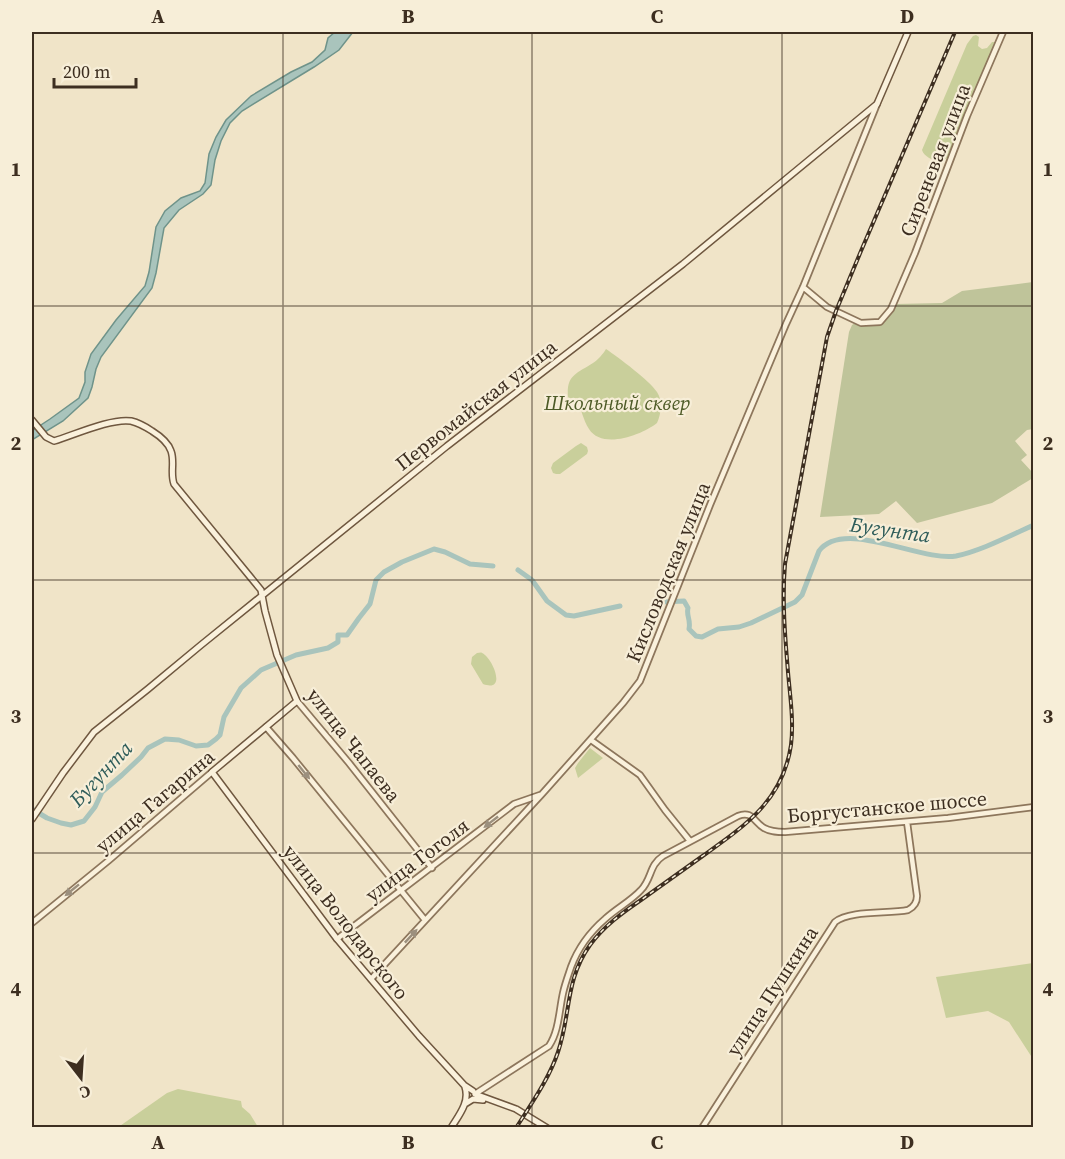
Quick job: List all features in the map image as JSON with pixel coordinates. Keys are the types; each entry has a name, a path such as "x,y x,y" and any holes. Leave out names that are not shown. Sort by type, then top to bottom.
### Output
{"main road":[{"path":"878,104 908,32"},
{"name":"Первомайская улица","path":"33,817 94,732 447,446 683,264 878,104"},
{"path":"32,420 46,437 54,441 122,421 138,423 161,437 173,458 174,484 259,587 263,596"},
{"name":"улица Чапаева","path":"263,596 277,656 297,701"},
{"name":"улица Гагарина","path":"212,772 297,701"},
{"name":"улица Володарского","path":"212,772 337,939 472,1095 516,1109 547,1128"},
{"path":"451,1128 472,1095"}],"street":[{"name":"Сиреневая улица","path":"803,287 826,307 861,323 880,322 891,309 1004,32"},
{"name":"Кисловодская улица","path":"371,979 591,740 640,681 728,462 878,104"},
{"name":"улица Чапаева","path":"297,701 432,868"},
{"path":"266,727 425,920"},
{"path":"472,1095 549,1046 555,1036 566,982 582,946 605,919 643,889 655,862 690,841 640,776 591,740"},
{"name":"улица Гагарина","path":"32,923 212,772"},
{"name":"улица Гоголя","path":"337,939 514,804 542,794"},
{"path":"514,804 523,808 523,815"},
{"name":"Боргустанское шоссе","path":"690,841 742,814 749,815 764,828 779,832 907,822 1034,807"},
{"name":"улица Пушкина","path":"702,1128 835,922 851,915 908,910 915,905 917,896 907,822"}],"green space":[{"path":"976,35 979,37 978,46 982,49 987,48 992,42 995,42 995,47 949,155 940,162 927,156 922,150 967,44"},
{"path":"1033,282 1033,429 1027,430 1015,441 1027,455 1021,460 1033,473 1033,478 992,503 917,523 896,501 879,514 820,517 849,332 852,325 855,323 876,326 896,304 942,303 962,291"},
{"name":"Школьный сквер","path":"606,349 647,381 660,399 657,423 632,436 603,439 595,435 587,425 577,398 568,398 569,384 573,376 597,360"},
{"path":"581,443 587,447 587,454 560,474 553,473 551,468 553,463"},
{"path":"477,653 482,653 490,661 496,673 495,684 483,684 471,664 472,657"},
{"path":"590,748 603,758 578,778 575,768"},
{"path":"1033,963 1033,1059 1009,1022 988,1011 946,1018 936,977"},
{"path":"178,1089 241,1101 242,1107 250,1114 258,1127 117,1128 167,1093"}],"water":[{"path":"335,32 353,32 339,50 242,111 230,123 215,160 211,185 203,194 179,210 164,228 152,288 101,357 88,398 63,421 32,440 32,431 79,398 91,354 145,286 156,227 165,211 181,198 200,191 205,183 209,154 226,120 251,96 312,62 325,50 328,38"}],"waterway":[{"name":"Бугунта","path":"663,602 684,601 688,608 689,629 696,636 702,637 718,629 751,623 795,602 802,595 819,551 831,542 846,539 864,540 923,553 956,556 986,547 1034,525"},
{"name":"Бугунта","path":"32,809 61,823 71,825 84,821 95,807 102,792 148,748 165,739 179,740 196,746 208,745 220,735 224,717 241,688 261,670 296,655 328,648 338,642 338,635 347,635 370,604 376,580 384,572 402,562 434,549 470,564 493,566"},
{"name":"Бугунта","path":"518,570 532,580 547,601 566,615 574,616 620,606"}],"railway":[{"path":"516,1128 550,1072 562,1038 576,971 590,945 620,915 748,822 771,796 787,764 792,727 784,618 785,564 827,337 861,251 955,32"}]}
